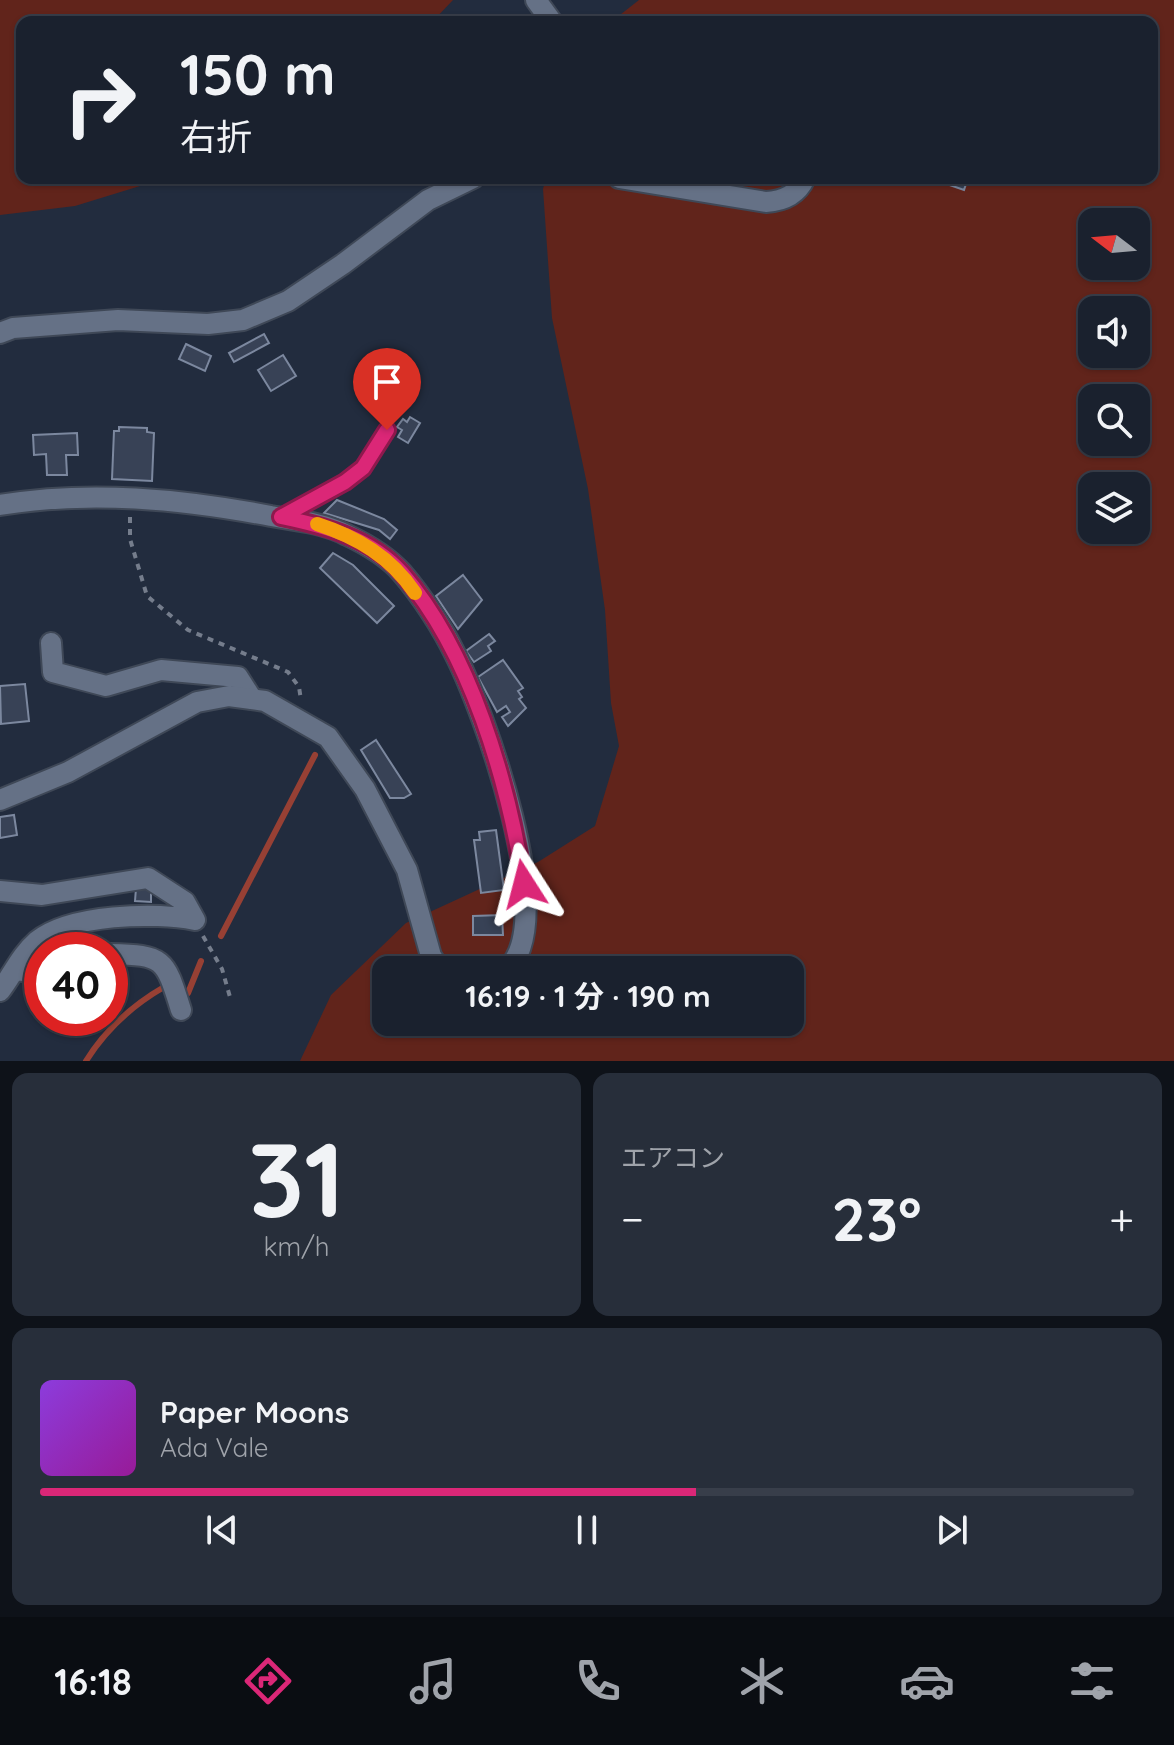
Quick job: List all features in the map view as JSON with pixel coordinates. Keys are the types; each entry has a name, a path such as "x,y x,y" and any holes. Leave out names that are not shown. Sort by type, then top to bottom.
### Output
{"street":[{"path":"0,333 13,328 118,320 208,324 243,320 288,301 428,200 461,184"},
{"path":"656,184 766,202 781,201 796,192 801,184"},
{"path":"0,505 49,497 131,498 281,517 346,534 375,551 401,572 455,653 502,773 520,858 527,929 522,948 516,956"},
{"path":"51,643 53,672 106,686 161,670 218,673 238,677 252,699"},
{"path":"0,800 68,772 197,702 229,696 265,701 328,737 365,789 407,870 431,956"},
{"path":"0,891 42,895 148,878 185,902 195,920"},
{"path":"0,991 40,939 102,917 174,916 195,920"},
{"path":"128,954 149,955 161,962 171,978 181,1010"},
{"path":"15,970 24,971"}],"lane":[{"path":"281,517 345,482 363,468 387,430"}],"path":[{"path":"131,498 130,539 147,596 188,630 288,672 299,687 305,722"},
{"path":"195,920 222,969 230,997"}],"shaded area":[{"path":"0,0 453,0 438,16 16,16 16,184 146,184 75,206 0,215"},
{"path":"639,0 1174,0 1174,1061 300,1061 331,995 406,923 538,862 595,826 619,746 611,703 605,610 588,489 552,318 544,184 1158,184 1158,16 619,16"}],"building":[{"path":"947,184 966,184 964,190"},
{"path":"264,334 269,343 234,362 229,353"},
{"path":"186,344 211,356 205,371 179,359"},
{"path":"283,355 296,376 271,391 258,370"},
{"path":"410,417 420,423 408,443 398,437 402,430 397,427 403,419 407,422"},
{"path":"119,427 147,428 147,432 154,433 152,481 112,479 114,431 119,431"},
{"path":"77,433 78,455 66,455 67,475 47,475 46,454 34,455 33,435"},
{"path":"337,500 384,519 397,530 390,539 379,530 324,513"},
{"path":"333,553 353,565 394,606 377,623 320,568"},
{"path":"463,575 482,600 458,629 436,596"},
{"path":"489,634 495,641 488,646 491,651 474,662 466,651"},
{"path":"503,660 523,688 518,691 522,697 519,699 526,708 508,726 502,717 510,712 506,706 497,712 478,677"},
{"path":"25,684 29,721 1,724 0,686"},
{"path":"376,740 411,794 404,798 390,798 361,750"},
{"path":"14,815 17,835 0,838 0,817"},
{"path":"496,830 504,890 481,893 474,840 480,840 479,832"},
{"path":"136,888 151,889 151,902 135,901"},
{"path":"502,915 503,935 473,935 473,916"}],"waterway":[{"path":"221,936 315,755"},
{"path":"188,993 201,961"},
{"path":"86,1061 120,1019 164,987"}],"slow traffic":[{"path":"317,524 346,534 375,551 401,572 415,593"}],"route":[{"path":"387,430 363,468 345,482 281,517 346,534 375,551 401,572 455,653 502,773 524,884"}]}
